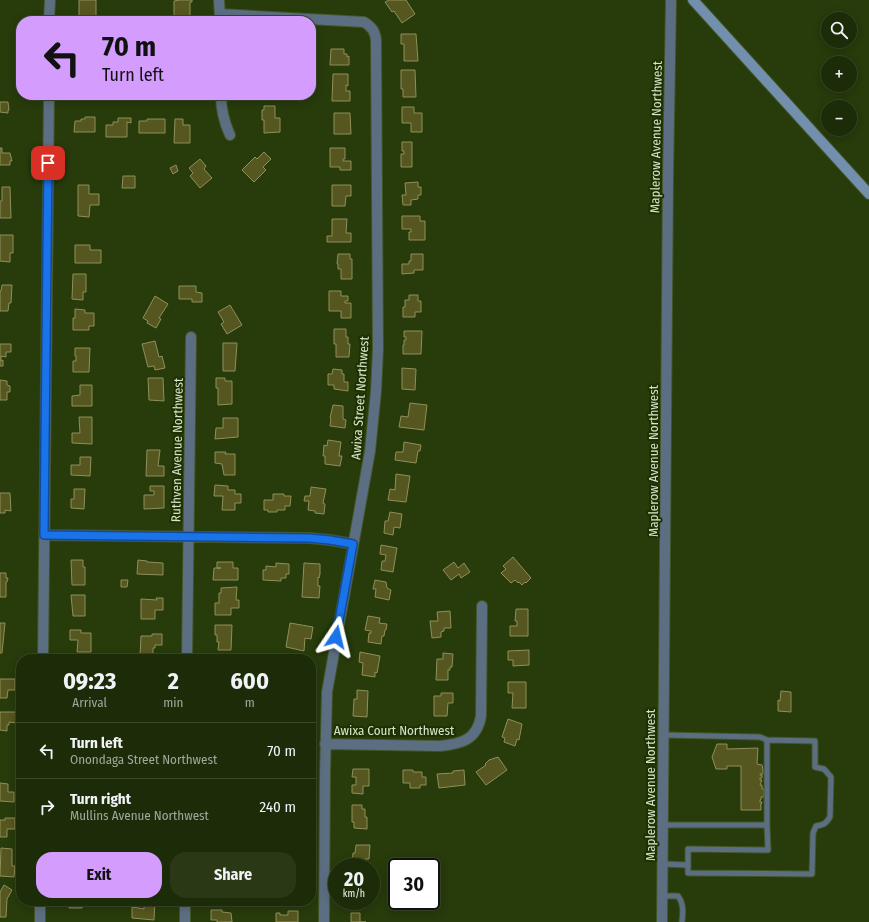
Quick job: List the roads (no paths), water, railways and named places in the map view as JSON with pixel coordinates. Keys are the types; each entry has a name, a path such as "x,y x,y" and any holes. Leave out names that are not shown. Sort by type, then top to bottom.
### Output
{"main road":[{"path":"693,0 869,194"}],"street":[{"path":"49,16 50,0"},
{"path":"219,0 220,16"},
{"name":"Maplerow Avenue Northwest","path":"662,922 671,0"},
{"name":"Awixa Street Northwest","path":"316,21 364,22 371,26 375,32 378,313 377,371 370,451 329,677 326,705 324,922"},
{"path":"43,654 49,100"},
{"path":"221,100 221,109 230,135"},
{"name":"Ruthven Avenue Northwest","path":"187,654 191,337"},
{"path":"44,535 309,538 353,544"},
{"name":"Awixa Court Northwest","path":"325,744 440,746 458,744 472,736 480,724 481,716 482,606"},
{"path":"40,906 40,922"},
{"path":"185,906 185,922"}],"lane":[{"path":"664,735 760,737 767,740 816,741 815,767 824,769 831,777 830,817 823,825 816,826 813,833 812,874 688,873 688,849 768,850 767,740"},
{"path":"663,825 767,825"},
{"path":"663,864 688,865"},
{"path":"663,896 678,896 681,900 683,905 682,922"}]}
